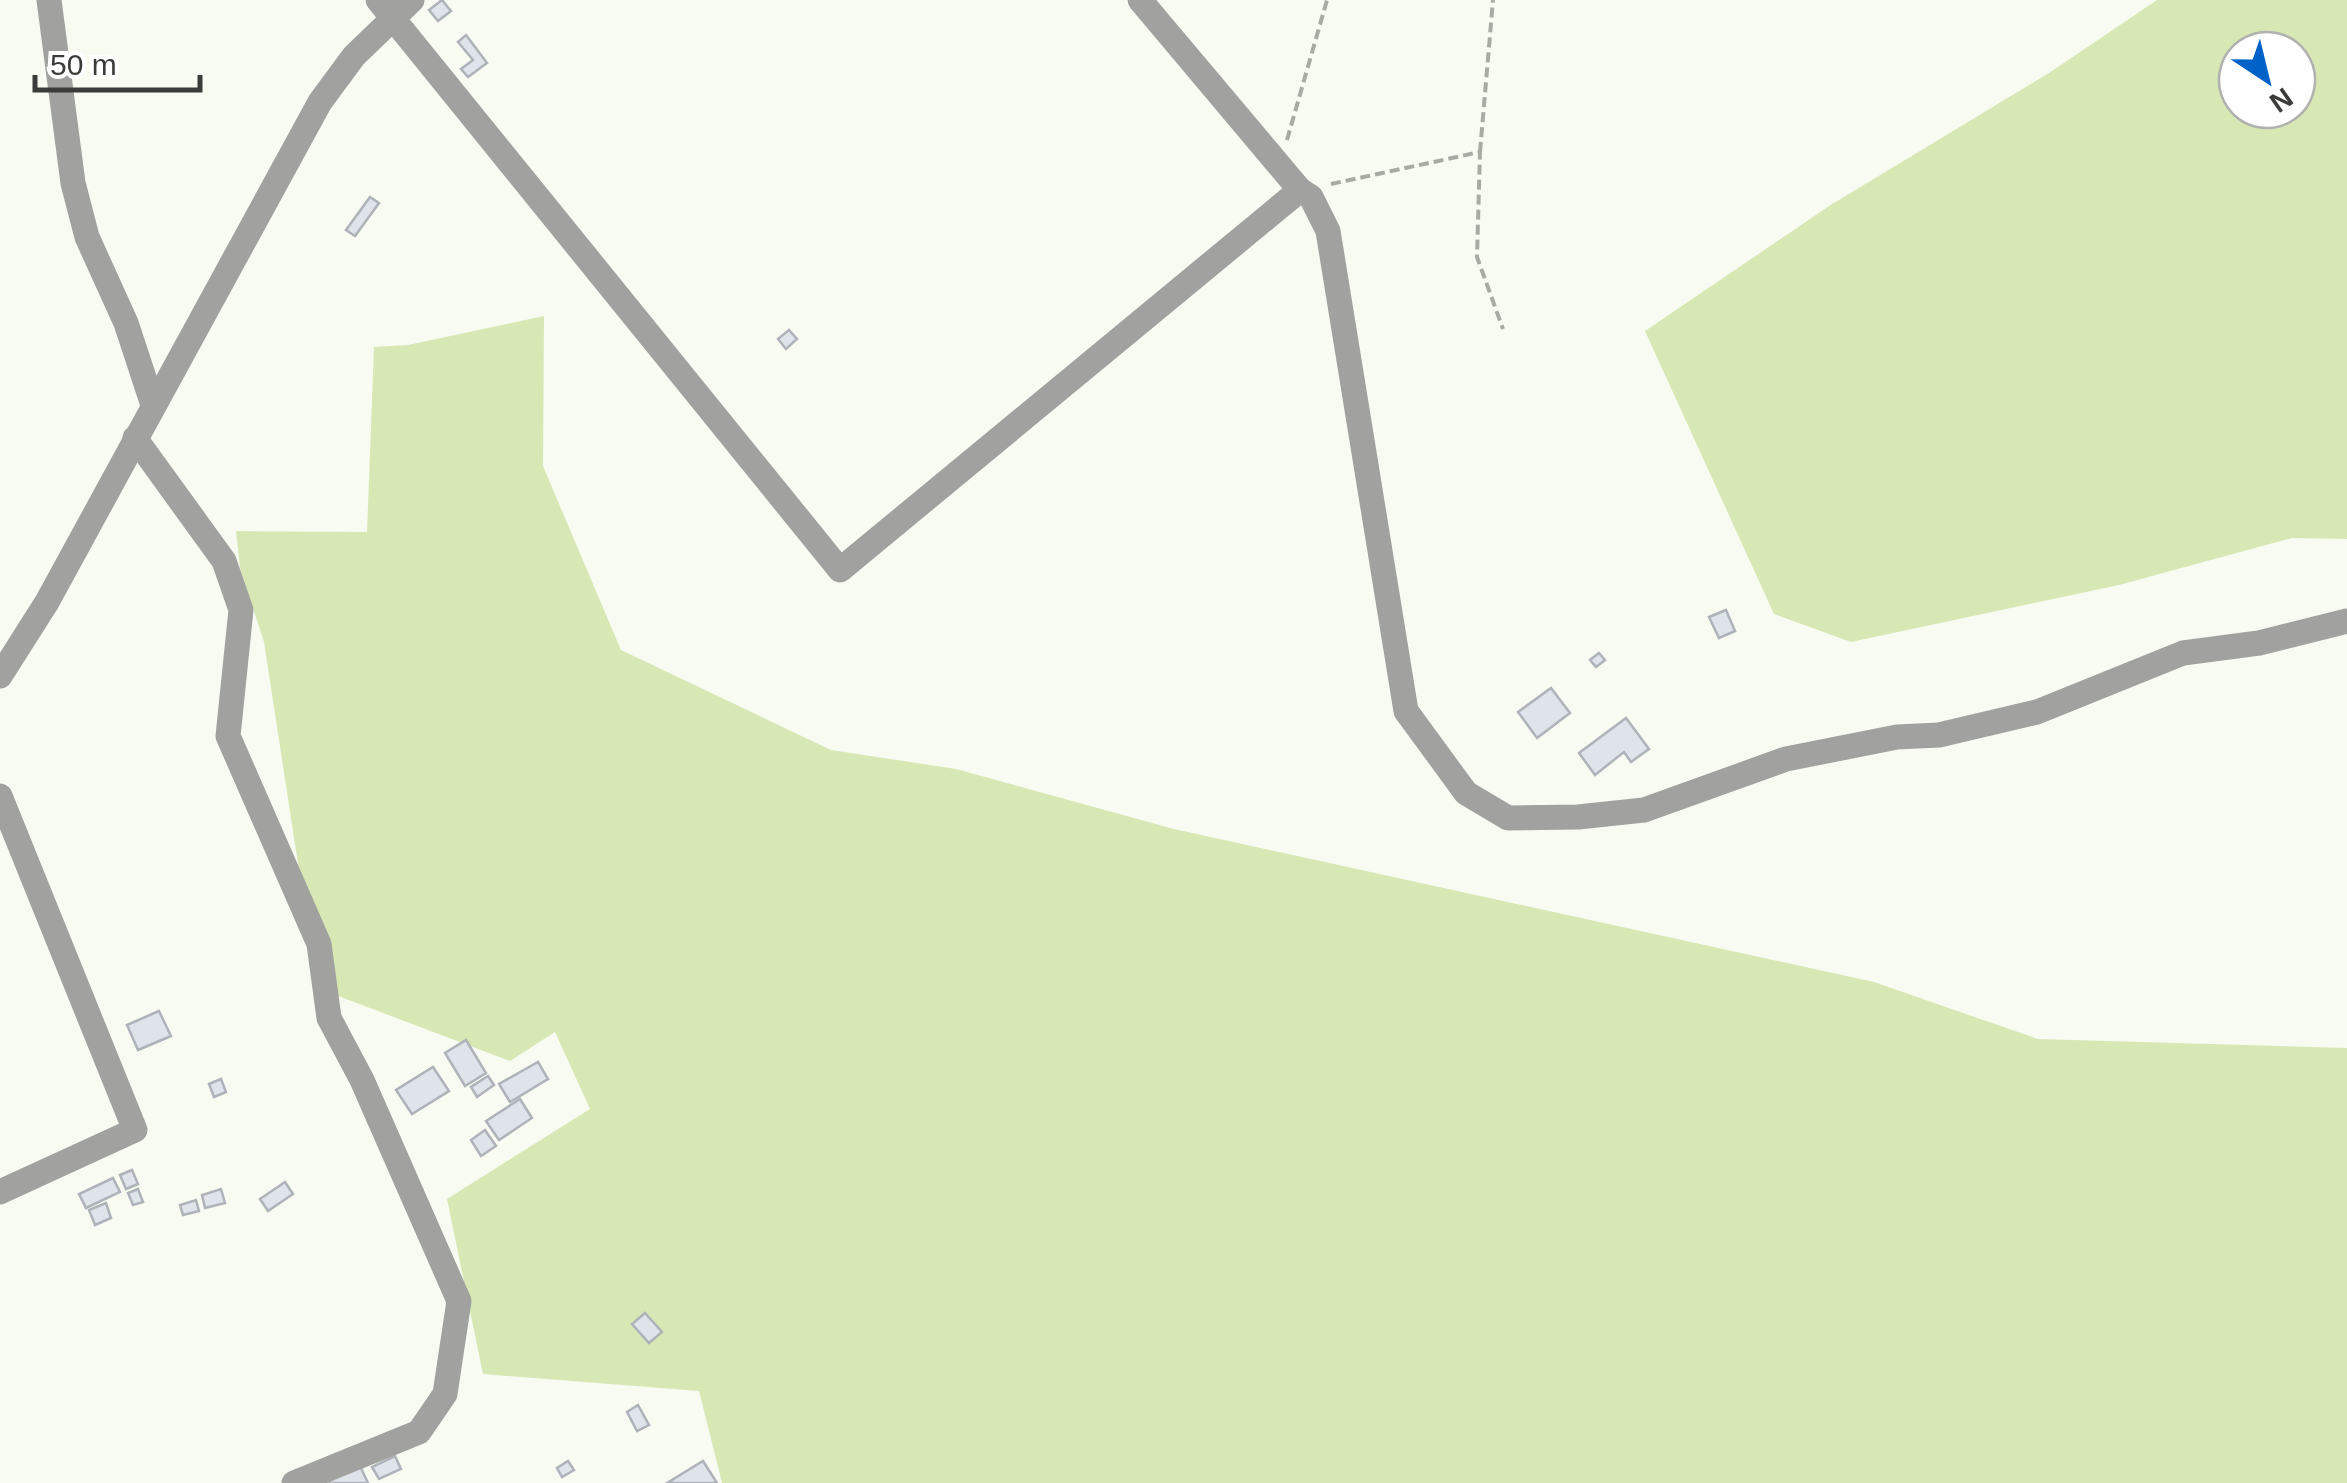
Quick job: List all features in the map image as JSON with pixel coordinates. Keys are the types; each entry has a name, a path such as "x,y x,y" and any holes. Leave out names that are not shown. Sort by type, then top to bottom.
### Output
{"street":[{"path":"48,0 73,184 87,237 126,323 153,405"},
{"path":"0,676 47,602 320,102 385,8 412,0"},
{"path":"1140,0 1300,190 1311,197 1328,231 1336,261 1406,711 1466,793 1508,818 1578,817 1644,810 1786,759 1897,737 1939,735 2037,712 2183,653 2259,643 2347,621"},
{"path":"385,8 840,570 1300,190"},
{"path":"135,438 224,561 241,610 228,736 319,944 328,1018 362,1080 459,1301 445,1394 419,1432 294,1483"},
{"path":"0,796 135,1130 0,1192"}],"path":[{"path":"1280,166 1327,0"},
{"path":"1493,0 1480,152 1477,257 1503,329"},
{"path":"1300,190 1480,152"}],"green space":[{"path":"2157,0 2347,0 2347,539 2292,538 2119,585 1851,642 1774,614 1645,331 1829,206 2049,73"},
{"path":"544,316 543,466 621,650 831,750 956,769 1174,829 1874,982 2038,1039 2347,1048 2347,1483 722,1483 699,1391 483,1374 447,1199 590,1109 555,1032 510,1061 317,988 264,642 240,568 236,531 367,532 374,347 408,345"}],"building":[{"path":"442,0 451,11 438,21 429,10"},
{"path":"466,35 487,63 468,77 461,69 473,60 458,42"},
{"path":"370,197 379,203 355,236 346,230"},
{"path":"789,330 797,339 786,349 778,339"},
{"path":"1726,610 1735,631 1719,638 1709,617"},
{"path":"1599,653 1605,660 1596,667 1590,660"},
{"path":"1551,688 1570,713 1537,738 1518,712"},
{"path":"1626,718 1649,749 1631,762 1624,752 1595,775 1579,753"},
{"path":"159,1011 171,1036 138,1050 127,1025"},
{"path":"466,1040 486,1073 465,1086 445,1053"},
{"path":"538,1062 548,1079 510,1102 499,1084"},
{"path":"433,1067 449,1091 412,1114 396,1090"},
{"path":"488,1076 494,1085 477,1097 471,1087"},
{"path":"221,1079 226,1092 214,1097 209,1084"},
{"path":"520,1099 532,1118 499,1140 486,1121"},
{"path":"485,1130 496,1146 481,1156 471,1140"},
{"path":"132,1170 138,1184 126,1189 120,1175"},
{"path":"113,1178 120,1192 86,1208 79,1194"},
{"path":"285,1182 293,1194 268,1211 260,1199"},
{"path":"138,1189 143,1202 133,1205 128,1193"},
{"path":"221,1189 225,1203 205,1208 202,1195"},
{"path":"196,1200 199,1211 183,1215 180,1205"},
{"path":"106,1203 111,1218 95,1225 89,1210"},
{"path":"645,1313 662,1332 649,1343 632,1324"},
{"path":"638,1405 649,1425 637,1431 627,1412"},
{"path":"395,1456 401,1469 379,1479 372,1467"},
{"path":"568,1461 574,1470 562,1477 557,1468"},
{"path":"703,1461 717,1483 667,1483"},
{"path":"360,1466 368,1483 330,1483 329,1480"}]}
